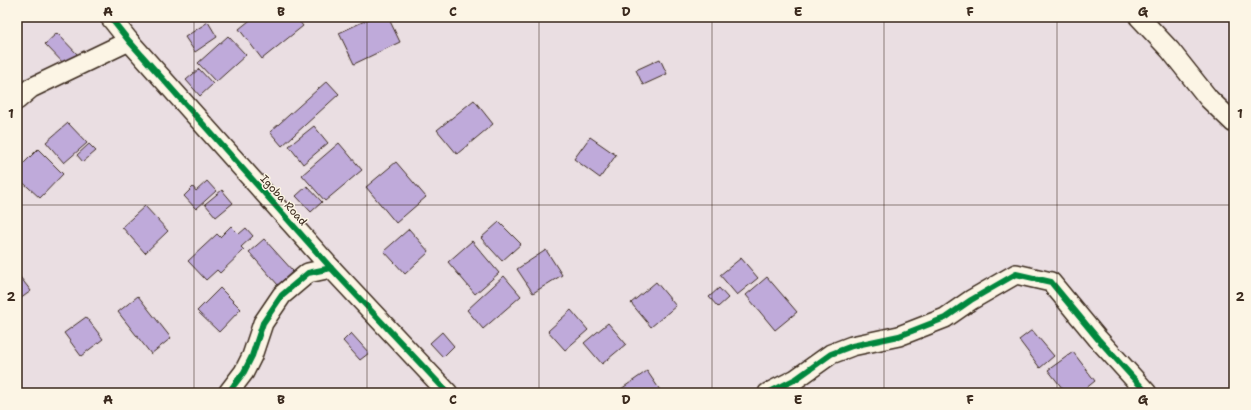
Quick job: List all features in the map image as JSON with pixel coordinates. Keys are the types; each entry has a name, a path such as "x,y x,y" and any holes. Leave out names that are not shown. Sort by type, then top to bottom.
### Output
{"street":[{"name":"Igoba Road","path":"110,17 129,41 331,268 448,393"},
{"path":"1139,17 1170,50 1209,99 1234,123"},
{"path":"17,100 31,88 129,41"},
{"path":"228,393 244,372 252,356 263,323 282,295 308,273 331,268"},
{"path":"768,393 796,379 831,354 852,346 899,336 945,318 971,300 1016,274 1051,282 1098,339 1147,393"}],"building":[{"path":"254,17 296,17 303,26 262,59 239,29"},
{"path":"373,17 388,17 400,42 354,64 339,33"},
{"path":"208,22 217,37 195,52 185,37"},
{"path":"57,33 80,57 68,68 45,44"},
{"path":"228,36 246,55 216,82 198,63"},
{"path":"660,59 667,74 643,85 636,70"},
{"path":"199,69 213,84 200,96 186,80"},
{"path":"327,81 339,94 282,146 270,132"},
{"path":"474,100 493,124 457,154 437,130"},
{"path":"68,123 87,143 64,163 46,142"},
{"path":"314,126 328,143 303,164 289,146"},
{"path":"590,137 616,155 600,178 574,159"},
{"path":"339,143 362,170 325,201 302,175"},
{"path":"89,144 96,151 83,162 77,155"},
{"path":"38,149 63,174 40,198 17,177 17,170"},
{"path":"396,162 426,197 396,223 366,187"},
{"path":"207,181 216,191 196,209 184,196 193,187 196,191"},
{"path":"307,186 322,202 311,212 296,196"},
{"path":"222,190 233,203 216,217 205,204"},
{"path":"145,206 168,231 145,253 122,227"},
{"path":"499,222 521,244 502,261 481,238"},
{"path":"231,226 239,234 246,228 253,236 241,247 244,250 220,273 217,270 206,280 188,261 217,234 220,237"},
{"path":"409,229 429,252 405,274 384,251"},
{"path":"264,239 293,271 278,285 249,252"},
{"path":"472,241 499,273 475,294 448,262"},
{"path":"546,250 562,275 533,293 517,269"},
{"path":"741,258 758,278 737,295 720,275"},
{"path":"17,273 31,291 20,299 17,295"},
{"path":"504,276 521,296 483,329 467,310"},
{"path":"767,277 797,312 775,330 746,295"},
{"path":"656,282 676,306 651,327 631,303"},
{"path":"220,288 241,309 219,332 197,311"},
{"path":"719,288 728,298 718,307 709,297"},
{"path":"138,296 171,338 151,354 118,312"},
{"path":"571,310 588,330 565,350 548,331"},
{"path":"86,317 103,339 81,356 64,333"},
{"path":"608,323 626,344 602,364 584,343"},
{"path":"1032,330 1054,356 1040,368 1019,340"},
{"path":"442,332 454,346 443,357 430,343"},
{"path":"351,333 369,353 360,360 343,341"},
{"path":"1073,352 1095,381 1080,393 1066,393 1048,370"},
{"path":"647,371 662,393 623,393 621,389"}],"cycle path":[{"path":"110,17 129,41 331,268 448,393"},
{"path":"228,393 244,372 252,356 263,323 282,295 308,273 331,268"},
{"path":"768,393 796,379 831,354 852,346 899,336 945,318 971,300 1016,274 1051,282 1098,339 1147,393"}]}
